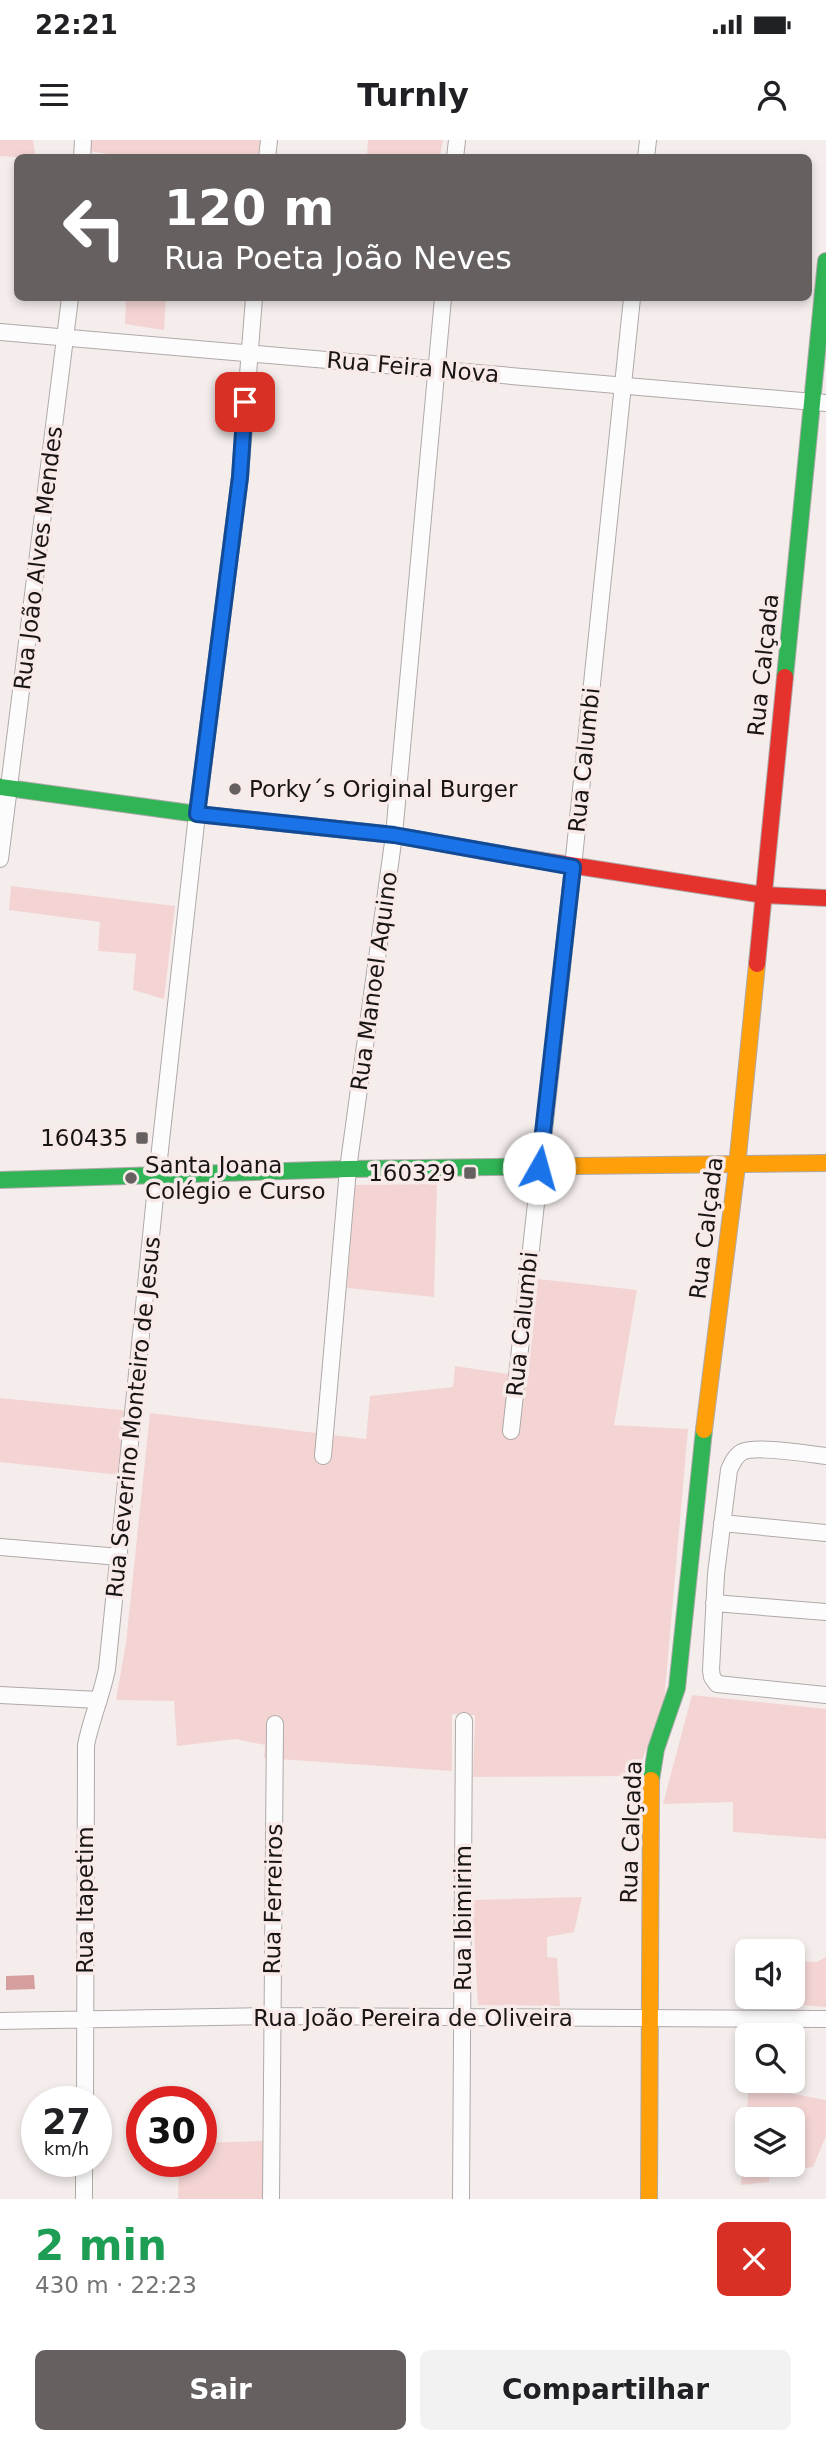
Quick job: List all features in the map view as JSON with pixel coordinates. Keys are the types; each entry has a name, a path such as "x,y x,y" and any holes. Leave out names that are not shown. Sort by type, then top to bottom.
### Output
{"street":[{"name":"Rua Calçada","path":"649,2199 651,1780 656,1749 677,1688 702,1447 737,1166 819,402 826,261"},
{"name":"Rua João Alves Mendes","path":"0,859 5,787 70,301"},
{"name":"Rua Severino Monteiro de Jesus","path":"99,1700 107,1668 120,1557 157,1177 197,814 240,477 254,301"},
{"name":"Rua Manoel Aquino","path":"323,1456 348,1169 394,835 443,301"},
{"name":"Rua Calumbi","path":"511,1431 632,301"},
{"name":"Rua Feira Nova","path":"0,332 819,402"},
{"path":"5,787 197,814 394,835 573,867 764,895 826,898"},
{"path":"0,1180 348,1169 826,1163"},
{"path":"826,1456 753,1449 741,1452 733,1461 729,1470 722,1523 711,1670 717,1684 826,1695"},
{"path":"722,1523 826,1533"},
{"path":"0,1547 120,1557"},
{"path":"714,1604 826,1612"},
{"path":"0,1695 99,1700"},
{"name":"Rua Itapetim","path":"85,2086 86,1745 89,1724 99,1700"},
{"name":"Rua Ibimirim","path":"461,2199 464,1721"},
{"name":"Rua Ferreiros","path":"271,2199 275,1724"},
{"name":"Rua João Pereira de Oliveira","path":"0,2021 271,2016 826,2019"},
{"path":"84,2177 84,2199"}],"shaded area":[{"path":"0,140 33,140 35,154 0,156"},
{"path":"90,140 260,140 258,154 108,154 89,151"},
{"path":"368,140 443,140 441,154 367,154"},
{"path":"126,301 166,301 164,330 125,324"},
{"path":"11,886 175,906 164,999 133,990 136,954 98,951 100,922 9,910"},
{"path":"437,1184 434,1297 347,1288 355,1185"},
{"path":"538,1279 637,1290 614,1425 688,1429 664,1702 636,1776 473,1777 475,1715 452,1714 452,1771 264,1758 265,1745 236,1739 177,1746 174,1701 116,1700 126,1643 150,1413 366,1439 370,1396 453,1387 455,1366 528,1377"},
{"path":"0,1398 130,1411 119,1475 0,1462"},
{"path":"692,1695 826,1709 826,1839 733,1832 733,1802 663,1804"},
{"path":"582,1897 574,1932 547,1937 547,1957 557,1958 560,2006 478,2005 472,1900"},
{"path":"826,1957 826,2007 805,2005 805,1962 817,1962"},
{"path":"34,1975 35,1989 6,1990 6,1976"},
{"path":"748,2093 788,2093 826,2100 826,2136 813,2167 805,2168 805,2107 747,2107"},
{"path":"263,2141 264,2199 178,2199 179,2177 217,2177 217,2142"},
{"path":"742,2177 770,2177 769,2182 741,2185"}],"traffic: fast":[{"path":"785,677 826,261"},
{"path":"0,787 197,814 394,835 512,856"},
{"path":"0,1180 348,1169 576,1166"},
{"path":"651,1780 656,1749 677,1688 704,1430"}],"traffic: slow":[{"path":"704,1430 737,1166 757,964"},
{"path":"576,1166 826,1163"},
{"path":"649,2199 651,1780"}],"traffic: jam":[{"path":"757,964 785,677"},
{"path":"512,856 764,895 826,898"}],"place":[{"name":"Porky´s Original Burger","path":"235,789"},
{"name":"160435","path":"142,1138"},
{"name":"160329","path":"470,1173"},
{"name":"Santa Joana Colégio e Curso","path":"131,1178"}],"route":[{"path":"245,402 240,477 197,814 394,835 573,867 539,1168"}]}
